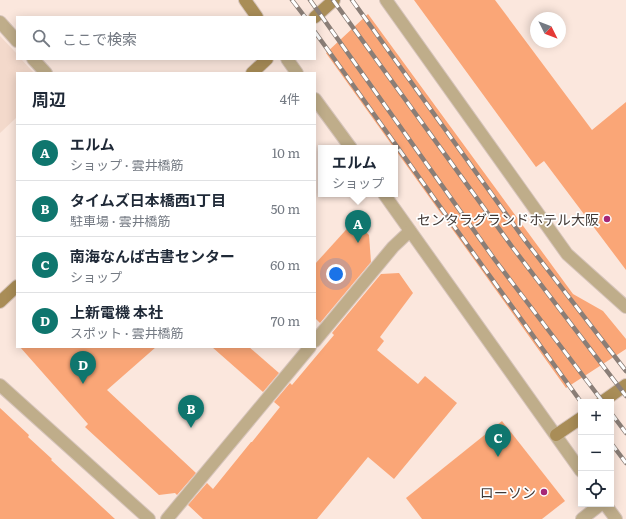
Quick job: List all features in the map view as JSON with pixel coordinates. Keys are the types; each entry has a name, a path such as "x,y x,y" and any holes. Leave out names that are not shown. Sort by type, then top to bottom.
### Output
{"street":[{"path":"245,0 256,16"},
{"path":"316,16 334,0"},
{"path":"386,0 567,254 626,307"},
{"path":"0,22 16,40"},
{"path":"34,60 45,72"},
{"path":"253,72 266,60"},
{"path":"288,60 296,72"},
{"path":"316,100 349,145"},
{"path":"386,197 578,467"},
{"path":"316,341 393,247 410,231"},
{"path":"0,302 16,287"},
{"path":"167,519 309,348"},
{"path":"0,385 149,519"},
{"path":"606,399 626,385"},
{"path":"556,436 578,420"},
{"path":"582,519 597,507"},
{"path":"607,507 616,519"}],"shaded area":[{"path":"0,36 16,53 16,60 22,60 33,72 16,72 16,118 0,133"}],"building":[{"path":"414,0 495,0 592,130 626,102 626,270 544,161 536,167"},
{"path":"368,14 573,294 603,311 626,339 626,349 566,388 398,154 398,145 392,145 326,53"},
{"path":"354,221 369,235 371,262 320,323 316,319 316,263"},
{"path":"399,273 413,293 380,337 384,341 377,350 418,384 425,376 457,403 394,479 368,457 317,519 203,519 188,505 207,483 213,489 280,407 274,402 290,383 292,385 334,335 332,333 381,274"},
{"path":"21,348 155,348 107,390 196,473 177,495 175,493 159,495 85,427 88,424"},
{"path":"213,348 250,348 279,373 263,392"},
{"path":"0,408 29,435 28,437 52,459 51,460 115,519 0,519"},
{"path":"502,421 565,501 542,519 422,519 406,498"}],"railway":[{"path":"292,0 304,16"},
{"path":"310,0 495,260 601,399"},
{"path":"333,0 513,248 626,396"},
{"path":"352,0 524,239 626,371"},
{"path":"316,33 396,145"},
{"path":"398,148 579,399"},
{"path":"614,417 626,433"},
{"path":"614,447 626,463"}],"place":[{"name":"センタラグランドホテル大阪","path":"607,219"},
{"name":"エルム","path":"358,243"},
{"name":"上新電機 本社","path":"83,384"},
{"name":"タイムズ日本橋西1丁目","path":"191,428"},
{"name":"南海なんば古書センター","path":"498,457"},
{"name":"ローソン","path":"544,492"}]}
